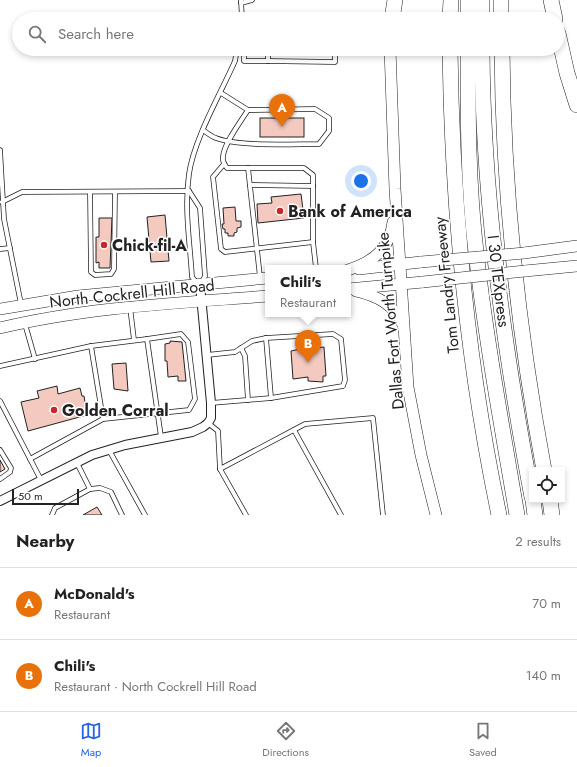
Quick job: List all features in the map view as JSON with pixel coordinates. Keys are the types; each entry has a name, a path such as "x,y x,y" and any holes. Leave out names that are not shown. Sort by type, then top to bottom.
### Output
{"highway":[{"path":"393,12 395,0"},
{"path":"450,12 451,0"},
{"path":"468,0 468,12"},
{"path":"482,0 482,12"},
{"path":"501,0 501,12"},
{"path":"551,0 554,12"},
{"name":"Tom Landry Freeway","path":"450,56 454,172 463,286 473,366 498,515"},
{"name":"I 30 TEXpress","path":"468,56 468,115 476,251 493,374 517,515"},
{"path":"482,56 486,168 499,299 508,366 529,481"},
{"path":"502,56 502,107 510,230 525,359 543,467"},
{"path":"563,56 577,105"},
{"path":"533,503 535,515"},
{"path":"550,503 552,515"}],"main road":[{"name":"Dallas Fort Worth Turnpike","path":"390,56 395,197 401,265 408,386 421,455 436,515"},
{"path":"351,269 365,265 377,256 386,245 392,232 395,197"},
{"path":"351,270 524,253 577,246"},
{"path":"351,289 577,266"},
{"name":"North Cockrell Hill Road","path":"0,309 78,296 264,279"},
{"path":"351,290 373,295 392,308 400,317 405,331"},
{"name":"North Cockrell Hill Road","path":"0,328 25,322 130,307 265,296"},
{"path":"22,305 25,322"}],"street":[{"path":"0,500 109,449 161,437 192,432 208,423 211,418 211,403 200,285"}],"lane":[{"path":"242,12 241,1 252,0"},
{"path":"189,191 200,208 206,276 200,285 192,277 186,210 189,191 189,174 203,130 221,93 236,56"},
{"path":"244,56 244,61 336,62 336,56"},
{"path":"268,56 268,61"},
{"path":"203,130 215,138 229,141 319,144 329,131 329,118 315,109 248,110 221,93"},
{"path":"248,110 229,141 222,156 224,164 227,168 304,168 313,176 313,242 316,265"},
{"path":"0,150 2,219 10,248 22,305"},
{"path":"224,164 213,177 221,250 225,252 313,242"},
{"path":"248,168 257,248 264,279"},
{"path":"250,185 313,186"},
{"path":"2,202 22,192 189,191"},
{"path":"90,192 91,272 95,275 111,274 114,268 115,192"},
{"path":"0,249 10,248"},
{"path":"130,307 134,340"},
{"path":"25,322 35,359"},
{"path":"0,366 91,346 134,340 182,334 188,342 195,399 189,410 103,419 30,459"},
{"path":"207,355 235,352 252,341 266,338 333,334 341,339 345,380 343,386 271,398 211,403"},
{"path":"266,338 271,398"},
{"path":"146,339 156,414 161,437"},
{"path":"91,346 103,419"},
{"path":"241,348 245,356 248,400"},
{"path":"0,401 41,480"},
{"path":"220,469 304,424 373,418 383,515"},
{"path":"208,423 218,431 220,469 246,515"},
{"path":"294,430 341,515"},
{"path":"109,449 145,515"},
{"path":"0,450 11,468 10,472 0,479"},
{"path":"77,463 90,489"},
{"path":"52,515 55,508 90,489 100,488 111,492 122,515"}],"building":[{"path":"260,118 304,118 304,137 260,137"},
{"name":"Bank of America","path":"301,194 304,218 258,223 257,204 272,203 271,197"},
{"path":"235,207 236,221 241,221 241,227 237,228 237,232 234,233 234,236 228,236 228,233 225,233 225,229 223,229 222,224 224,224 223,208"},
{"path":"165,215 169,261 151,262 147,217"},
{"name":"Chick-fil-A","path":"99,218 112,218 110,268 99,268 99,262 96,263 96,237 99,237"},
{"path":"170,341 182,342 186,381 178,381 178,376 168,377 167,361 165,361 165,344 170,343"},
{"path":"299,344 306,344 307,349 324,347 326,376 323,376 323,382 308,381 308,377 293,379 291,351 300,349"},
{"path":"126,363 128,391 114,389 112,364"},
{"name":"Golden Corral","path":"57,386 58,394 80,388 82,396 84,396 87,415 28,431 21,402 39,398 37,391"},
{"path":"0,460 5,469 0,472"},
{"path":"97,507 102,515 83,515"}],"place":[{"name":"McDonald's","path":"282,127"},
{"name":"Bank of America","path":"280,211"},
{"name":"Chick-fil-A","path":"104,245"},
{"name":"Chili's","path":"308,363"},
{"name":"Golden Corral","path":"54,410"}]}
